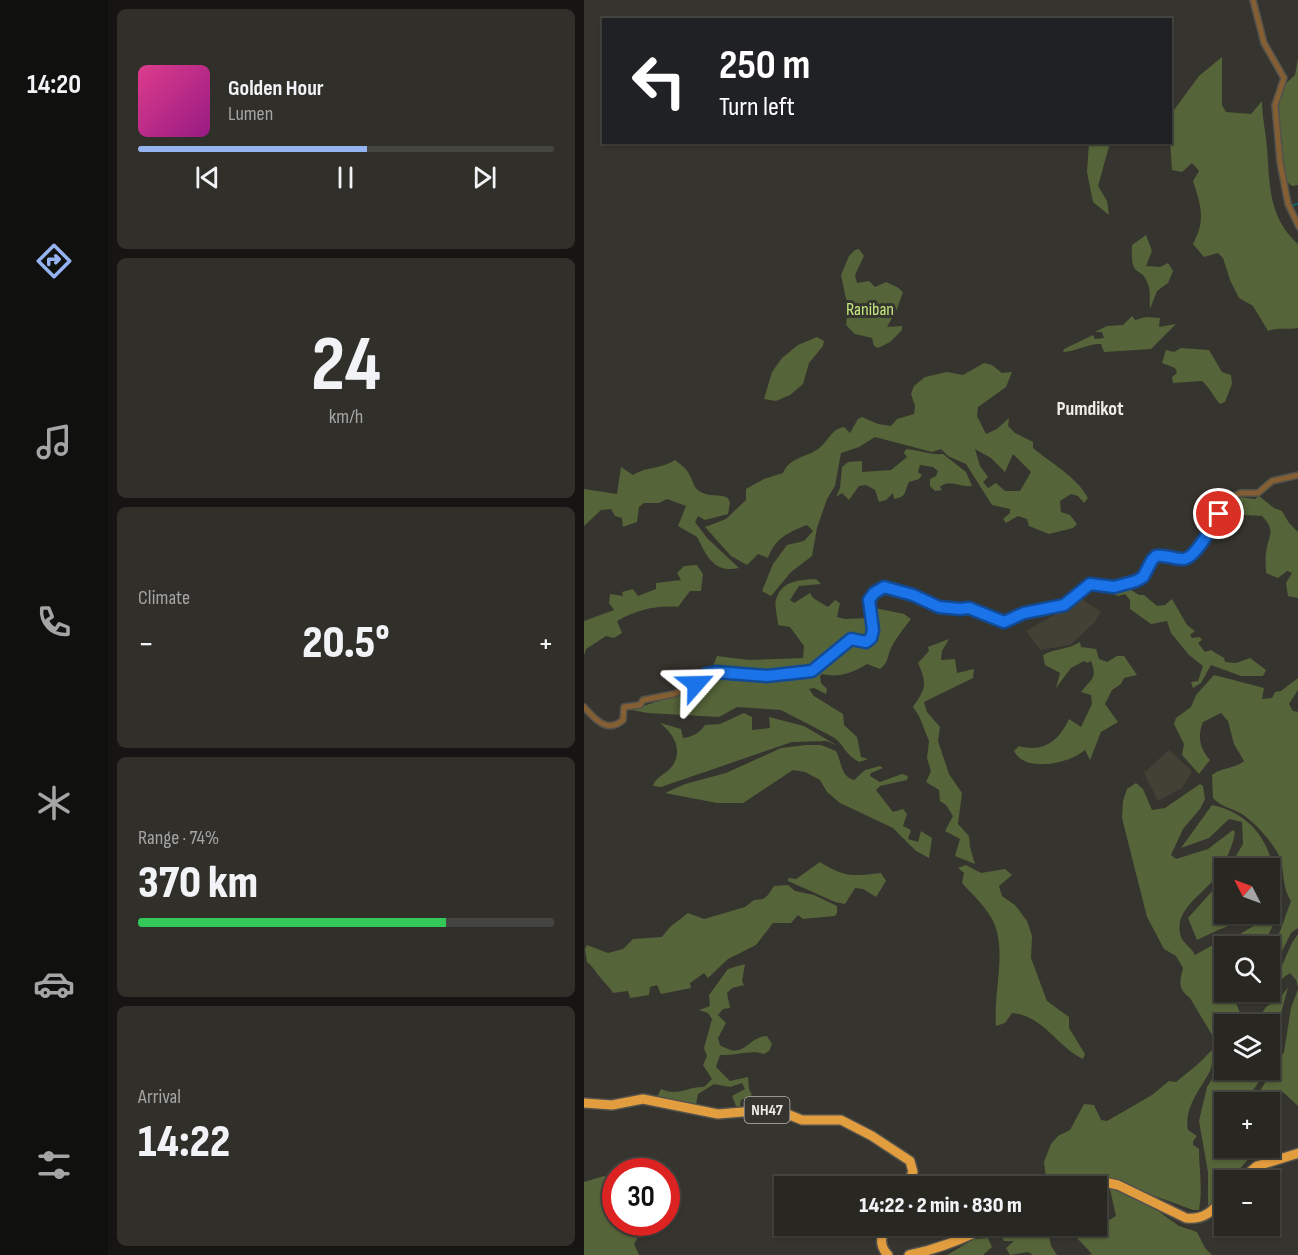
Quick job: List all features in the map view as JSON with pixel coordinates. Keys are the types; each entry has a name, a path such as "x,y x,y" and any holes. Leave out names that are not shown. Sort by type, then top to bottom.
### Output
{"highway":[{"name":"NH47","path":"584,1103 612,1105 643,1100 718,1114 768,1110 782,1112 802,1120 841,1120 872,1136 910,1161 913,1172 911,1176"},
{"path":"1252,1170 1257,1166 1298,1152"},
{"path":"1107,1183 1118,1185 1186,1218 1204,1217 1214,1208"},
{"path":"882,1236 883,1249 888,1255"},
{"path":"909,1255 945,1246 970,1236"}],"street":[{"path":"1253,0 1264,44 1284,78 1276,105 1280,162 1288,204 1298,227"},
{"path":"584,707 600,723 614,725 623,720 624,707 640,705 644,700 674,694 694,685 706,674 720,672 767,676 812,671 851,639 866,642 871,638 873,630 869,600 874,593 884,587 913,595 939,607 969,608 1004,622 1024,613 1064,605 1090,584 1114,587 1142,578 1156,556 1182,559 1190,557 1219,514 1237,494 1258,494 1272,481 1298,475"}],"shaded area":[{"path":"1082,599 1101,612 1094,623 1070,645 1040,650 1026,631"},
{"path":"1169,750 1192,771 1182,788 1158,801 1144,773"}],"green space":[{"path":"1222,57 1222,105 1226,112 1251,114 1262,101 1272,200 1281,223 1298,244 1298,328 1268,331 1253,306 1239,298 1223,258 1218,253 1204,257 1193,244 1201,220 1200,205 1193,181 1199,171 1192,163 1182,172 1172,170 1170,144 1174,110 1199,76"},
{"path":"1298,58 1298,185 1292,186 1277,168 1281,131 1277,123 1276,109 1282,87 1295,75"},
{"path":"1089,144 1110,144 1098,186 1107,201 1109,215 1093,202 1087,172"},
{"path":"1146,235 1152,251 1146,266 1160,267 1168,263 1173,271 1168,283 1157,291 1150,309 1148,284 1134,268 1132,256 1132,245"},
{"name":"Raniban","path":"859,249 864,256 855,275 857,283 869,281 875,287 886,282 903,292 887,327 902,326 902,330 890,342 878,348 874,346 872,338 855,334 846,325 848,308 841,275 849,256"},
{"path":"1132,316 1135,320 1146,317 1160,318 1159,327 1176,324 1151,349 1104,352 1101,344 1097,344 1063,352 1064,349 1093,335 1095,339 1104,338 1102,332 1095,332 1107,326 1123,325"},
{"name":"Raniban","path":"817,337 824,341 823,346 809,363 803,384 790,395 776,401 764,399 772,372 782,358 798,345"},
{"path":"1181,348 1209,350 1222,372 1231,375 1232,384 1225,402 1220,404 1202,381 1173,383 1172,377 1177,373 1175,368 1162,363 1166,350 1174,352"},
{"path":"984,363 992,365 1002,373 1012,372 1006,387 978,407 977,416 986,434 997,429 1009,418 1008,426 1015,433 1033,442 1033,448 1083,490 1088,498 1084,503 1078,496 1071,494 1060,501 1061,512 1070,515 1077,524 1073,528 1049,534 1029,526 1027,519 1018,516 1006,523 1003,519 1010,513 1010,509 992,505 966,464 948,456 941,449 932,452 875,437 859,447 841,453 835,486 827,499 817,528 812,556 791,572 771,596 762,591 773,564 787,545 804,541 813,531 807,525 794,530 775,545 768,558 758,554 747,565 731,556 705,527 726,519 746,500 746,489 764,479 783,473 798,458 818,449 840,428 844,427 850,433 858,419 862,417 878,424 891,426 897,419 914,414 915,406 911,394 914,386 925,377 947,372 963,375","holes":["975,449 991,458 1005,472 1013,454 1031,472 1020,491 1005,491 996,483 988,488 983,482 988,477 980,466"]},
{"path":"906,449 943,454 966,472 972,486 948,483 940,487 942,490 935,491 930,486 930,479 936,476 938,471 933,467 920,465 918,472 922,475 919,479 909,482 901,497 894,499 893,493 886,500 879,502 875,490 866,485 859,486 849,500 842,493 836,497 840,488 842,467 848,462 862,461 862,472 891,470 907,457 904,453"},
{"path":"675,460 686,470 695,488 699,491 728,498 730,503 728,514 705,520 698,516 695,522 707,538 739,568 723,568 712,561 697,537 678,526 686,506 667,499 659,503 644,503 639,507 637,522 623,527 622,518 615,516 611,509 601,510 584,526 584,489 617,494 621,467 633,475"},
{"path":"1259,496 1274,508 1282,511 1298,532 1298,598 1288,596 1286,583 1292,573 1287,571 1278,578 1266,573 1266,555 1270,534 1267,521 1262,516 1245,515 1237,505 1232,504 1240,497 1255,499"},
{"path":"697,565 703,574 701,591 690,591 678,607 647,609 617,621 622,633 614,638 606,636 586,649 584,655 584,621 614,610 609,603 610,594 623,596 622,592 633,589 638,596 656,589 656,583 681,580 677,573 684,566"},
{"path":"816,579 821,584 799,586 790,600 794,603 810,593 813,598 828,607 835,600 840,603 837,617 868,618 868,636 850,637 812,667 760,672 713,666 717,656 749,660 803,658 804,646 790,627 778,625 776,603 778,593 792,582"},
{"path":"1101,588 1128,588 1139,595 1144,595 1157,606 1165,605 1172,599 1187,625 1195,631 1190,635 1192,638 1200,637 1202,640 1198,643 1205,652 1211,650 1224,658 1225,662 1236,663 1250,658 1266,670 1263,676 1241,676 1211,665 1201,683 1193,688 1191,682 1198,681 1203,666 1189,655 1171,633 1167,621 1151,624 1130,609 1130,600 1125,594 1118,596"},
{"path":"875,608 904,614 911,619 893,644 885,664 880,669 867,664 846,674 822,674 821,683 827,689 826,694 814,688 809,689 814,696 843,714 844,725 857,737 861,757 868,759 859,762 833,737 781,710 737,707 719,717 648,713 626,709 678,695 693,688 705,677 716,674 778,677 818,671 853,643 864,644 875,639"},
{"path":"949,639 942,651 941,660 955,659 957,673 974,669 973,678 924,702 927,712 940,727 938,741 949,774 962,793 958,824 969,836 975,864 955,856 960,839 945,831 953,816 946,805 940,801 939,790 926,782 931,771 927,758 929,741 913,707 924,686 918,663 929,651 928,647"},
{"path":"1080,642 1081,647 1096,649 1099,659 1107,662 1117,656 1124,656 1137,675 1124,678 1121,684 1112,690 1105,704 1118,722 1101,732 1090,760 1085,750 1058,762 1037,764 1027,762 1014,751 1019,746 1036,748 1049,743 1065,727 1069,719 1081,727 1092,704 1091,695 1081,692 1094,675 1091,661 1087,663 1084,661 1071,668 1056,688 1060,673 1045,665 1043,655"},
{"path":"1214,675 1264,688 1262,699 1272,698 1275,692 1281,691 1298,678 1298,690 1289,704 1293,711 1299,712 1298,928 1291,933 1280,955 1278,936 1291,901 1285,888 1280,857 1270,841 1252,822 1213,798 1212,775 1244,761 1234,744 1228,721 1221,713 1203,722 1200,733 1201,742 1210,760 1199,774 1182,755 1184,744 1174,724 1176,718 1191,707 1196,695"},
{"path":"744,713 752,717 752,730 770,728 769,717 804,726 838,746 827,741 792,742 661,787 653,786 673,765 677,753 672,736 660,723 681,729 683,738 696,734 705,725 720,724"},
{"path":"821,745 836,751 844,772 854,780 865,770 880,766 883,768 871,773 870,776 880,782 902,774 908,776 907,780 880,786 876,790 893,812 903,809 907,814 903,826 911,830 908,839 918,842 921,831 932,838 929,858 916,851 893,828 840,803 827,792 820,780 805,772 793,770 743,803 717,803 665,793 685,784 726,773 781,748"},
{"path":"1136,783 1143,789 1152,810 1165,808 1200,784 1203,786 1205,799 1200,809 1183,829 1171,855 1176,859 1208,849 1233,830 1235,832 1227,858 1214,858 1214,879 1185,910 1179,927 1181,937 1195,955 1214,944 1214,1002 1236,1002 1240,1014 1214,1014 1214,1038 1190,998 1181,988 1183,968 1176,956 1164,949 1147,917 1122,818 1123,801 1127,789"},
{"path":"1212,805 1242,817 1262,838 1270,858 1235,858 1243,844 1242,822 1229,819 1209,838 1181,848"},
{"path":"820,862 849,875 881,873 886,881 876,897 863,889 855,888 845,904 835,902 788,881 788,878 796,879"},
{"path":"966,865 981,873 1005,869 1012,875 999,886 1002,896 1015,905 1027,921 1032,936 1031,958 1047,1001 1069,1017 1069,1028 1085,1054 1083,1059 1065,1047 1041,1025 1023,1015 1012,1013 1005,1023 996,1026 1000,957 997,931 986,909 962,883 964,873 958,868"},
{"path":"788,885 795,891 814,895 837,906 837,913 835,916 803,919 798,915 791,923 773,923 756,945 728,959 708,978 704,973 690,983 691,988 661,994 657,985 650,987 649,995 630,998 628,991 613,993 587,962 585,949 587,945 608,953 623,949 633,939 662,937 670,927 688,913 704,919 745,907 754,900 763,899 774,886"},
{"path":"1214,889 1214,924 1234,924 1197,940 1188,918"},
{"path":"1257,924 1273,924 1268,936 1237,936"},
{"path":"1298,934 1298,987 1290,973 1280,982 1280,970"},
{"path":"745,964 742,981 744,985 732,988 727,993 730,1008 723,1009 718,1015 726,1023 718,1038 720,1045 729,1049 741,1049 760,1037 767,1036 772,1044 769,1051 764,1054 754,1052 720,1055 716,1067 730,1081 748,1077 752,1095 741,1100 740,1107 736,1106 732,1096 745,1089 742,1083 730,1087 714,1084 698,1094 696,1104 657,1097 661,1089 678,1092 704,1087 712,1079 703,1065 707,1056 704,1048 712,1019 708,1013 699,1010 710,1006 709,995 728,969"},
{"path":"1288,987 1280,1017 1280,1014 1261,1014 1274,1002 1280,1002 1280,998"},
{"path":"1298,989 1298,1106 1283,1092 1280,1094 1280,1092 1259,1092 1267,1080 1280,1080 1280,1058 1284,1052 1291,1008"},
{"path":"1212,1050 1210,1070 1193,1100 1187,1122 1188,1130 1197,1136 1193,1145 1199,1149 1201,1187 1199,1210 1193,1210 1107,1178 1107,1176 1046,1176 1044,1162 1051,1144 1058,1136 1070,1130 1084,1104 1094,1105 1101,1120 1107,1121 1152,1095 1169,1081 1176,1082"},
{"path":"1214,1076 1214,1080 1260,1080 1252,1092 1214,1092 1214,1158 1249,1158 1239,1170 1214,1170 1214,1204 1208,1209 1208,1172 1199,1121 1207,1087"},
{"path":"602,1177 602,1236 639,1236 634,1244 639,1255 584,1255 584,1182"},
{"path":"1109,1185 1144,1201 1179,1226 1197,1232 1205,1248 1212,1255 1088,1255 1092,1254 1076,1236 1107,1236 1107,1219 1116,1216"},
{"path":"1001,1236 1049,1236 1051,1246 1057,1255 1033,1255 1028,1252 1010,1255 1006,1248 1014,1241 1004,1241"},
{"path":"988,1238 992,1247 983,1255 947,1255 974,1239"}],"waterway":[{"path":"1287,208 1299,203"}],"district":[{"name":"Pumdikot","path":"1090,409"}],"route":[{"path":"696,684 706,674 716,672 767,676 817,669 851,639 866,642 871,638 873,630 869,600 874,593 884,587 913,595 939,607 969,608 1000,622 1008,621 1024,613 1058,607 1072,600 1090,584 1114,587 1140,579 1156,556 1182,559 1190,557 1219,514"}]}
